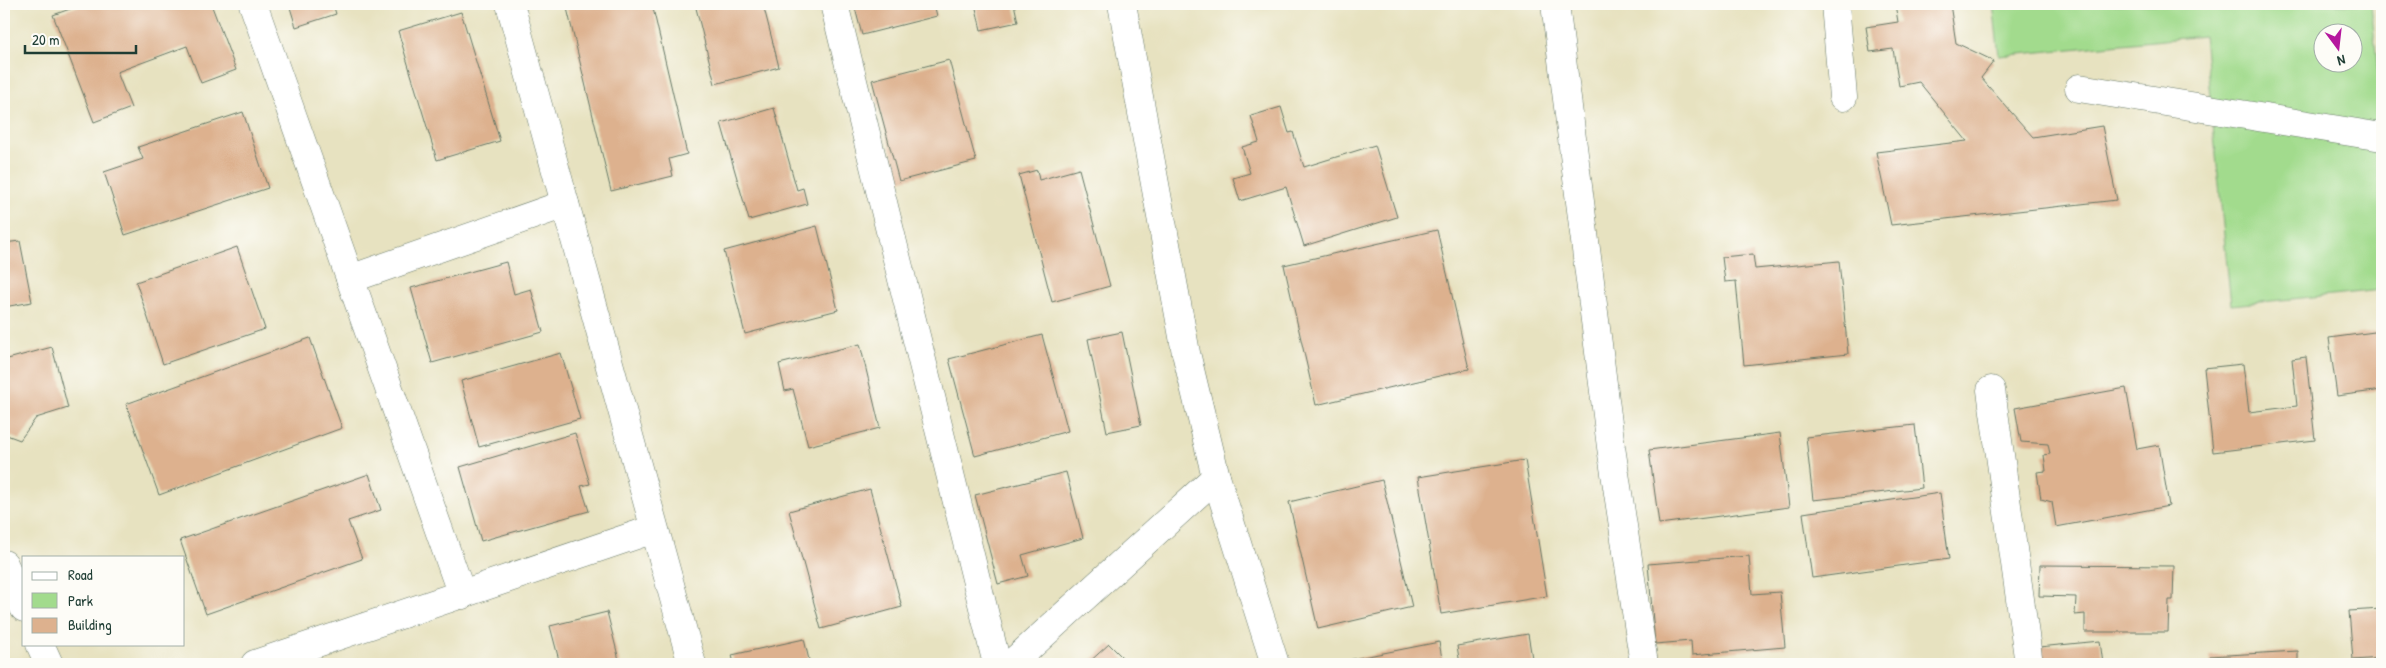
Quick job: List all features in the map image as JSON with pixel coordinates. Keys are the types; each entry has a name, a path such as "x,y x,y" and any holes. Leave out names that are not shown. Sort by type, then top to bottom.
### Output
{"street":[{"path":"253,4 462,595"},
{"path":"510,4 692,664"},
{"path":"834,4 997,664"},
{"path":"1122,4 1186,353 1216,476 1275,664"},
{"path":"1555,4 1612,446 1644,664"},
{"path":"1835,4 1843,97"},
{"path":"2079,88 2382,137"},
{"path":"350,279 565,204"},
{"path":"1991,390 2029,664"},
{"path":"1011,664 1216,476"},
{"path":"255,664 654,529"},
{"path":"4,564 22,604"},
{"path":"41,646 49,664"}],"green space":[{"path":"1993,4 2371,4 2382,113 2382,290 2231,305 2204,36 1999,56"}],"building":[{"path":"84,4 211,4 236,70 201,83 187,46 117,72 131,108 94,122 53,15"},
{"path":"289,4 333,4 336,14 296,27"},
{"path":"566,4 652,4 687,154 669,159 673,176 611,191"},
{"path":"695,4 763,4 779,67 715,84"},
{"path":"854,4 934,4 937,16 862,35"},
{"path":"975,4 1014,4 1018,22 981,30"},
{"path":"1895,4 1950,4 1956,43 1994,61 1981,78 2033,137 2102,126 2117,200 1891,225 1876,152 1967,141 1919,82 1899,86 1893,49 1870,52 1866,27 1898,22"},
{"path":"461,12 500,141 437,160 398,31"},
{"path":"949,60 976,161 899,181 872,80"},
{"path":"1281,107 1289,133 1293,132 1304,167 1375,145 1397,217 1304,246 1286,187 1240,201 1233,178 1250,173 1242,147 1259,142 1251,116"},
{"path":"774,108 797,190 803,188 807,204 749,220 721,123"},
{"path":"243,112 268,188 125,235 104,172 143,159 138,147"},
{"path":"1079,169 1110,286 1052,302 1019,175 1037,170 1039,180"},
{"path":"817,226 838,310 745,334 724,251"},
{"path":"1437,230 1469,369 1316,405 1284,265"},
{"path":"20,241 32,302 4,307 4,243"},
{"path":"237,247 265,329 163,364 136,282"},
{"path":"1753,254 1755,269 1839,261 1848,354 1744,365 1736,281 1725,282 1722,257"},
{"path":"506,262 514,294 531,289 543,332 432,363 411,288"},
{"path":"2382,331 2382,390 2337,396 2329,338"},
{"path":"1122,332 1141,425 1107,432 1088,339"},
{"path":"1042,335 1068,431 975,456 949,359"},
{"path":"310,338 342,428 159,495 126,404"},
{"path":"860,344 880,428 808,446 793,389 785,391 779,364"},
{"path":"52,347 68,408 36,418 20,440 4,434 4,360"},
{"path":"561,353 580,419 479,447 461,381"},
{"path":"2306,357 2315,440 2213,452 2204,368 2243,364 2249,412 2297,406 2292,359"},
{"path":"2126,388 2137,449 2159,445 2169,506 2056,527 2052,502 2041,499 2037,472 2046,471 2044,455 2050,454 2048,444 2021,442 2015,408"},
{"path":"1915,425 1922,488 1813,500 1806,437"},
{"path":"575,433 590,484 581,486 589,511 481,541 460,467"},
{"path":"1780,433 1789,507 1659,524 1649,450"},
{"path":"1525,460 1547,596 1441,614 1418,477"},
{"path":"1066,472 1083,538 1022,555 1028,576 998,584 975,495"},
{"path":"369,474 381,510 348,521 362,559 206,614 180,540"},
{"path":"1382,480 1412,607 1318,629 1289,502"},
{"path":"870,489 902,607 821,629 789,511"},
{"path":"1940,493 1949,559 1812,578 1803,513"},
{"path":"1749,556 1752,594 1780,592 1785,647 1692,655 1691,641 1655,644 1648,564"},
{"path":"2040,565 2174,566 2173,600 2169,600 2168,632 2085,632 2085,614 2075,615 2076,597 2039,596"},
{"path":"2382,609 2382,658 2353,660 2349,611"},
{"path":"607,612 620,664 560,664 550,626"},
{"path":"1528,634 1533,664 1460,664 1457,646"},
{"path":"804,639 810,664 734,664 732,655"},
{"path":"2100,641 2103,664 2041,664 2039,647"},
{"path":"1439,642 1443,664 1344,664 1343,661"},
{"path":"1109,644 1129,664 1087,664"},
{"path":"2298,651 2298,664 2211,664 2210,656"}]}
